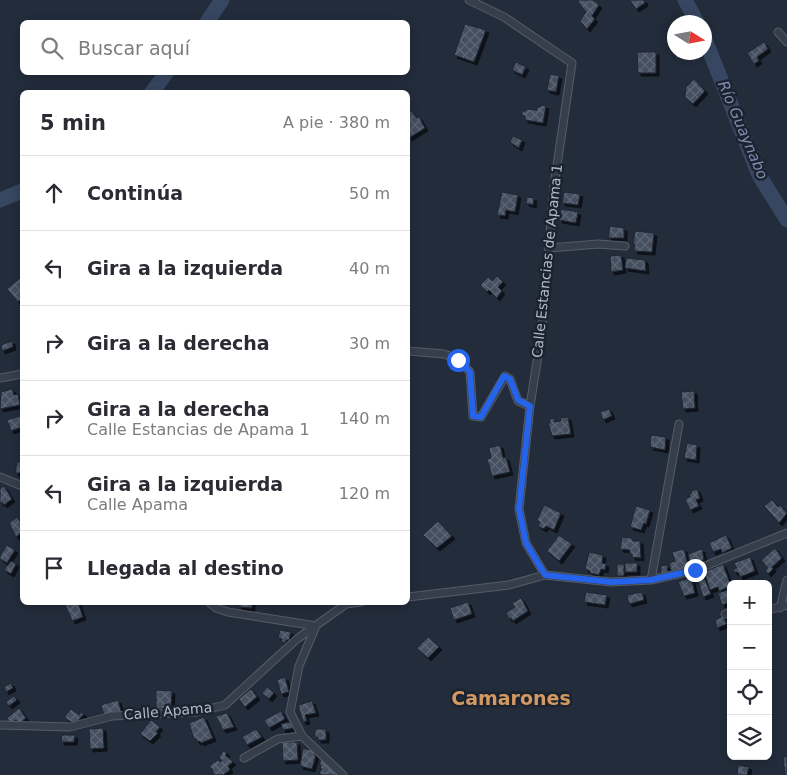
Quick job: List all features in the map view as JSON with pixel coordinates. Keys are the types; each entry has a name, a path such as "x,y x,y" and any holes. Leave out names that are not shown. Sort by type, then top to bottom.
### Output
{"street":[{"name":"Calle Estancias de Apama 1","path":"469,0 504,17 572,63 554,186 542,330 530,406 519,509 526,543 545,575"},
{"path":"778,32 787,42"},
{"path":"550,248 598,244 625,246"},
{"path":"410,351 444,354 458,360 470,372 473,416 481,417 504,376 510,379 518,400 530,406"},
{"path":"0,378 20,374"},
{"path":"651,580 678,424"},
{"path":"0,477 20,485"},
{"path":"410,597 509,585 545,575 611,582 651,580 695,570 787,533"},
{"path":"784,606 787,580"},
{"path":"212,605 228,612 316,626 299,666 290,712 302,736 343,775"},
{"name":"Calle Apama","path":"0,725 70,727 112,716 196,712 225,705 297,639 343,605"},
{"path":"244,758 278,739 302,736"}],"building":[{"path":"579,0 593,0 599,5 592,16 595,19 587,29 580,21 586,12 578,2"},
{"path":"630,0 644,0 645,3 636,9"},
{"path":"465,24 486,30 474,62 454,55"},
{"path":"764,42 768,49 757,57 759,61 754,64 747,53"},
{"path":"637,52 656,52 656,73 638,73"},
{"path":"516,62 526,67 522,75 512,70"},
{"path":"550,74 559,76 556,92 547,90"},
{"path":"694,79 705,91 693,104 685,97 686,87"},
{"path":"541,105 546,106 543,123 525,120 522,111 526,111 526,109 537,110 537,107"},
{"path":"410,112 417,118 419,117 425,128 410,137"},
{"path":"513,136 522,140 519,148 510,142"},
{"path":"502,192 518,195 515,212 506,210 505,216 497,215"},
{"path":"564,192 580,194 578,205 562,203"},
{"path":"527,197 534,198 533,205 526,203"},
{"path":"561,209 578,212 576,223 559,220"},
{"path":"610,226 624,228 624,238 608,238"},
{"path":"635,231 654,233 652,252 634,251"},
{"path":"621,255 623,270 611,272 610,256"},
{"path":"626,258 645,260 646,271 625,268"},
{"path":"497,276 503,282 498,287 502,291 497,298 480,285 488,277 492,281"},
{"path":"20,278 20,300 18,302 7,289"},
{"path":"12,341 13,347 2,351 1,345"},
{"path":"12,389 14,395 18,394 20,405 0,409 1,392"},
{"path":"694,391 695,408 683,409 681,392"},
{"path":"609,409 612,416 603,420 600,412"},
{"path":"20,416 20,428 11,431 7,420"},
{"path":"568,417 571,434 552,436 548,423 550,423 550,419 555,418 554,422 561,421 560,418"},
{"path":"651,435 666,437 665,450 650,447"},
{"path":"687,443 697,445 696,460 684,458"},
{"path":"500,445 503,458 506,457 510,472 492,476 487,459 491,458 489,448"},
{"path":"17,462 20,462 20,473 15,473"},
{"path":"4,486 12,499 4,505 2,502 0,503 0,489"},
{"path":"697,489 700,498 696,500 699,506 690,510 685,499 690,497 691,491"},
{"path":"772,500 787,513 779,523 764,506"},
{"path":"544,505 561,513 554,530 546,526 544,529 538,526 540,522 537,520"},
{"path":"636,506 650,510 646,524 644,523 641,530 630,527"},
{"path":"17,517 20,521 20,534 16,537 9,523"},
{"path":"438,521 452,536 437,548 423,535"},
{"path":"559,535 572,544 559,561 547,551"},
{"path":"726,535 732,548 722,553 721,549 713,552 709,543"},
{"path":"622,537 631,538 633,541 640,541 641,558 632,557 630,550 620,549"},
{"path":"7,545 15,550 7,563 0,559 0,556"},
{"path":"775,548 782,558 772,567 773,569 768,574 765,570 768,568 761,560"},
{"path":"684,549 689,568 672,573 669,563 675,561 672,552"},
{"path":"702,549 704,560 690,563 688,554"},
{"path":"589,552 603,555 602,563 606,564 605,570 601,569 599,575 590,573 590,571 585,569"},
{"path":"750,557 755,571 740,577 738,572 735,573 733,569 737,568 734,563"},
{"path":"11,561 16,564 11,574 4,570"},
{"path":"625,563 637,563 637,572 625,572"},
{"path":"617,564 624,564 624,576 617,576"},
{"path":"723,564 729,580 727,580 727,588 719,591 718,587 710,590 704,572"},
{"path":"667,565 668,573 661,574 661,566"},
{"path":"702,572 711,594 703,597 696,575"},
{"path":"691,577 695,593 684,596 678,582"},
{"path":"727,590 727,603 722,605 718,593"},
{"path":"586,592 607,595 605,605 584,602"},
{"path":"642,592 644,600 629,604 627,595"},
{"path":"521,598 528,611 513,621 511,618 509,619 506,613 515,607 512,603"},
{"path":"468,602 472,614 454,620 450,608"},
{"path":"65,605 79,605 83,617 72,621"},
{"path":"239,605 252,605 252,608 239,607"},
{"path":"723,616 727,624 717,628 715,620"},
{"path":"280,630 291,632 286,643 281,642 282,639 278,638"},
{"path":"428,637 439,647 428,658 417,648"},
{"path":"285,677 289,692 281,694 277,680"},
{"path":"11,683 13,688 6,692 4,687"},
{"path":"267,687 274,693 269,699 262,693"},
{"path":"251,689 257,697 245,707 239,699"},
{"path":"156,690 172,691 171,707 156,710"},
{"path":"14,696 17,700 9,706 6,702"},
{"path":"118,700 121,711 104,715 101,705"},
{"path":"312,701 316,713 305,715 307,721 303,722 298,705"},
{"path":"19,708 26,718 19,724 16,720 11,723 7,718"},
{"path":"71,709 79,715 81,712 84,714 75,724 66,719 65,716"},
{"path":"281,711 285,719 269,728 264,720"},
{"path":"227,713 234,727 223,730 216,716"},
{"path":"204,717 213,738 201,743 194,739 189,723"},
{"path":"151,720 160,727 156,732 158,733 150,741 140,734"},
{"path":"291,722 293,728 283,730 281,724"},
{"path":"103,728 104,748 90,749 89,729"},
{"path":"256,729 262,737 247,745 242,737"},
{"path":"315,729 326,729 326,740 318,740 318,737 315,737"},
{"path":"62,735 75,735 74,742 61,742"},
{"path":"282,742 297,742 298,760 283,761"},
{"path":"303,748 315,751 314,755 316,755 312,769 300,766"},
{"path":"224,750 227,754 225,755 233,762 228,766 230,770 223,775 215,775 209,766 218,760 222,761 219,757"},
{"path":"787,756 787,775 785,775 783,757"},
{"path":"321,759 338,775 321,775 319,773 322,769 320,768 321,765 319,765"},
{"path":"738,765 749,767 747,775 737,775"}],"waterway":[{"name":"Río Guaynabo","path":"208,20 222,0"},
{"name":"Río Guaynabo","path":"685,0 693,15"},
{"name":"Río Guaynabo","path":"712,57 759,175 787,220"},
{"name":"Río Guaynabo","path":"154,90 165,75"},
{"name":"Río Guaynabo","path":"0,200 20,192"}],"district":[{"name":"Camarones","path":"511,698"}],"route":[{"path":"458,360 470,372 473,416 481,417 486,412 504,376 510,379 518,400 530,406 519,509 526,543 545,575 611,582 651,580 695,570"}]}
